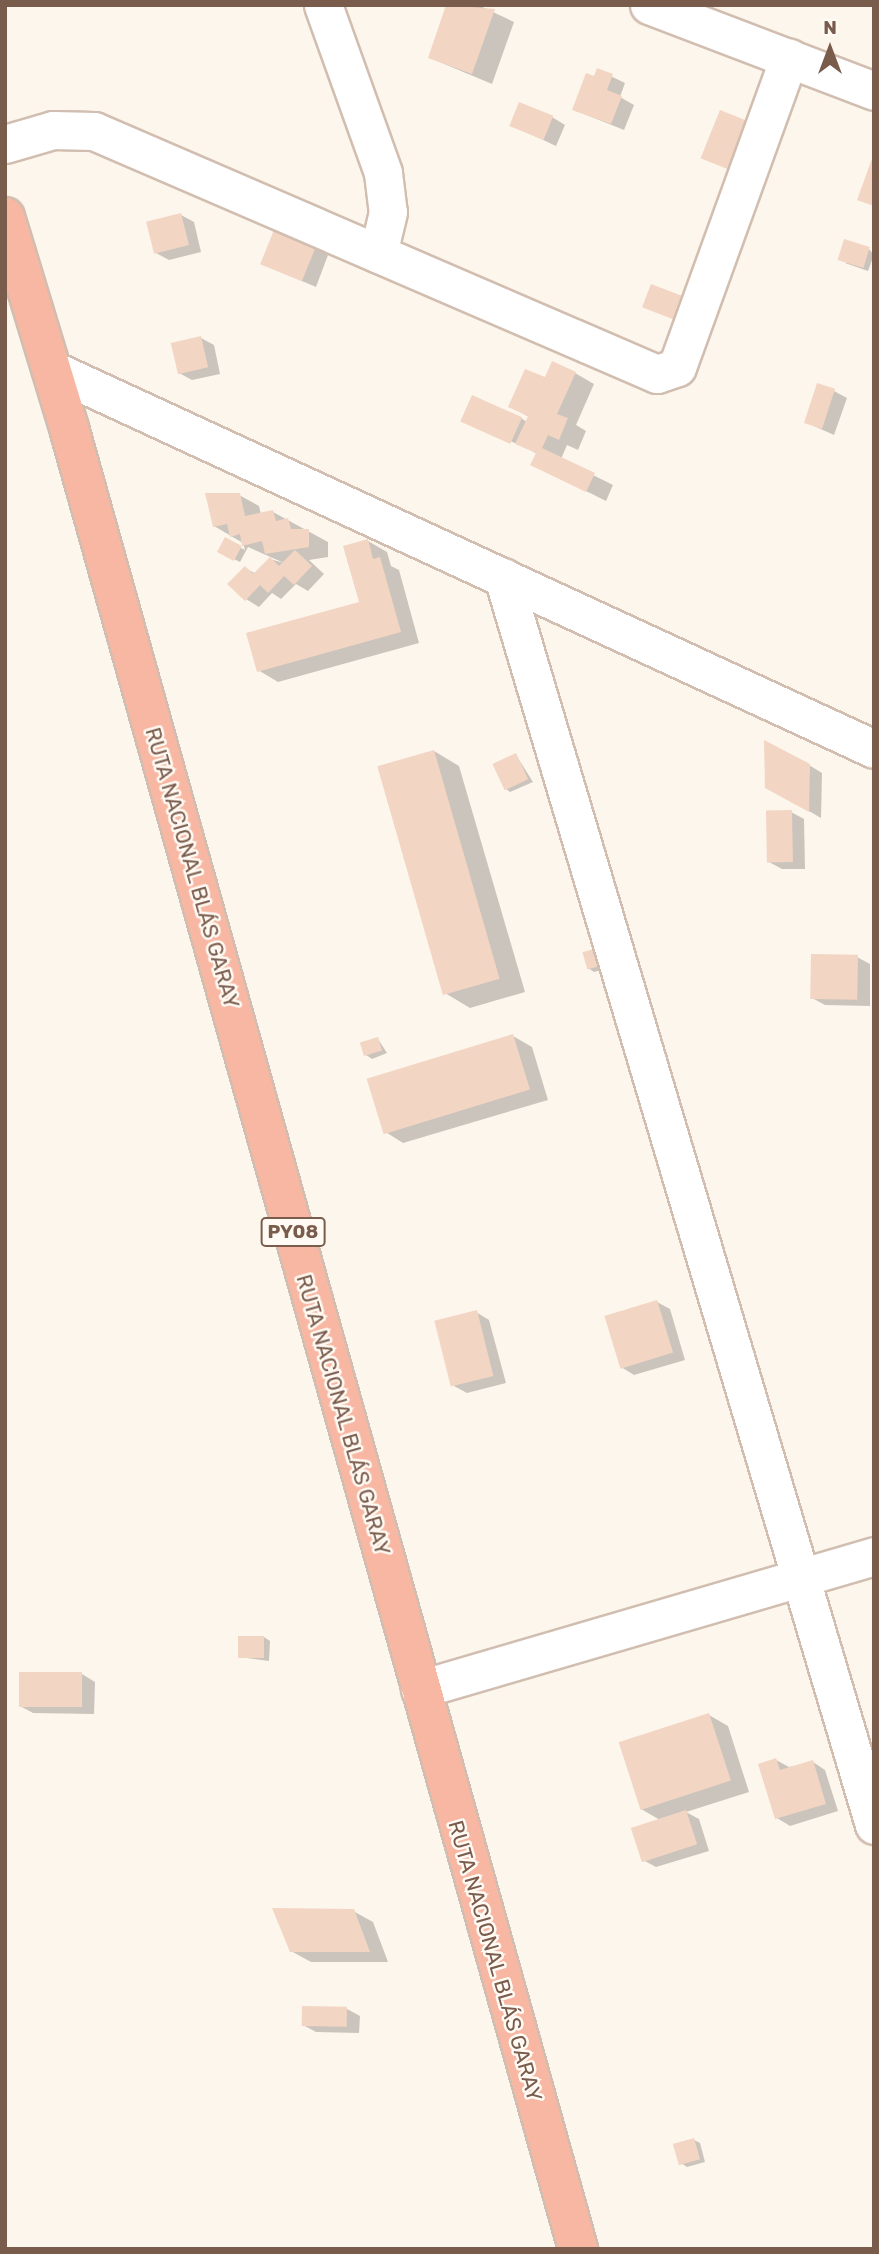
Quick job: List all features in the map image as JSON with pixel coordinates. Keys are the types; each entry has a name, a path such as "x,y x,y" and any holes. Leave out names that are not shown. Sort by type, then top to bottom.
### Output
{"highway":[{"name":"RUTA NACIONAL BLÁS GARAY","path":"5,217 51,369 578,2249"}],"street":[{"path":"323,5 383,173 388,212 379,254"},
{"path":"649,5 874,90"},
{"path":"5,144 53,130 94,131 657,374 677,367 789,58"},
{"path":"51,369 874,749"},
{"path":"503,577 874,1825"},
{"path":"420,1689 874,1556"}],"building":[{"path":"446,5 495,9 472,74 428,58"},
{"path":"597,68 613,74 607,90 622,96 611,124 572,110 586,73 594,76"},
{"path":"519,102 553,116 544,140 509,126"},
{"path":"720,110 752,123 733,171 701,158"},
{"path":"874,156 874,206 857,200"},
{"path":"181,213 189,245 154,254 146,222"},
{"path":"274,230 316,247 302,281 260,264"},
{"path":"844,239 870,247 863,268 838,260"},
{"path":"651,284 703,304 694,327 642,307"},
{"path":"201,336 208,367 178,374 171,343"},
{"path":"552,361 576,372 557,414 568,418 559,440 548,435 542,448 595,473 586,492 530,465 536,453 515,444 528,416 508,407 525,369 545,377"},
{"path":"817,383 835,389 822,429 804,423"},
{"path":"472,395 522,417 510,444 460,421"},
{"path":"205,493 240,493 245,516 273,510 276,521 288,518 291,529 309,529 309,547 265,554 262,541 242,546 240,534 230,537 227,524 213,527"},
{"path":"225,537 242,546 234,561 217,552"},
{"path":"368,539 373,559 380,557 401,632 257,672 246,633 359,602 343,546"},
{"path":"295,550 312,566 294,585 284,576 268,593 260,585 245,601 227,584 245,566 253,574 270,557 279,566"},
{"path":"764,740 810,764 809,812 765,788"},
{"path":"434,750 500,979 443,995 377,766"},
{"path":"516,753 528,779 505,790 492,764"},
{"path":"766,810 792,810 793,862 767,862"},
{"path":"618,942 623,959 587,970 582,952"},
{"path":"811,954 858,955 857,1000 810,999"},
{"path":"513,1034 530,1089 384,1134 367,1079"},
{"path":"378,1037 382,1050 364,1056 360,1043"},
{"path":"657,1300 673,1353 620,1369 604,1316"},
{"path":"477,1310 493,1376 451,1387 434,1321"},
{"path":"238,1636 264,1636 264,1658 238,1658"},
{"path":"19,1672 82,1672 82,1707 19,1707"},
{"path":"709,1713 731,1781 641,1810 619,1742"},
{"path":"776,1758 780,1770 813,1760 826,1804 775,1819 758,1764"},
{"path":"686,1810 697,1844 642,1862 631,1828"},
{"path":"272,1908 354,1909 370,1952 290,1952"},
{"path":"302,2006 347,2007 347,2027 302,2026"},
{"path":"694,2138 700,2159 679,2165 673,2144"}]}
